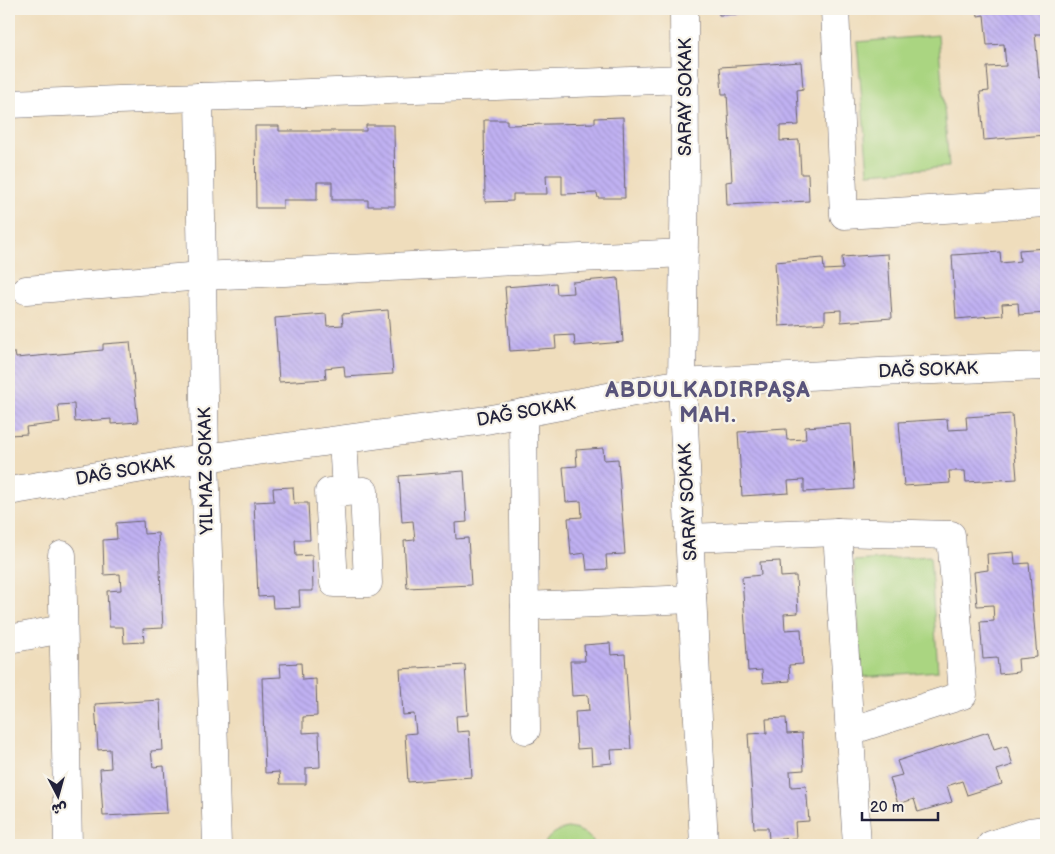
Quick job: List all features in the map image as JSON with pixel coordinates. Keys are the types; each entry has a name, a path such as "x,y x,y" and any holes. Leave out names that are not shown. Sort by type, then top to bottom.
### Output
{"street":[{"name":"SARAY SOKAK","path":"684,9 682,383 704,845"},
{"path":"835,9 844,215 1046,203"},
{"path":"9,104 685,79"},
{"path":"199,97 205,458 217,845"},
{"path":"26,290 202,276 684,253"},
{"name":"DAĞ SOKAK","path":"9,491 205,458 486,420 682,383 879,372 1046,366"},
{"path":"523,413 526,730"},
{"path":"343,440 346,492"},
{"path":"837,532 857,845"},
{"path":"689,538 837,532 951,535 962,695 850,731"},
{"path":"62,554 68,845"},
{"path":"525,606 692,599"},
{"path":"9,640 64,629"},
{"path":"991,845 1030,832 1046,830"}],"green space":[{"path":"938,35 949,167 868,173 857,42"},
{"path":"930,556 938,671 862,677 854,561"},
{"path":"567,828 583,833 596,845 544,845 553,834"}],"building":[{"path":"718,9 801,9 801,11 719,15"},
{"path":"977,9 1046,9 1046,34 1035,34 1039,78 1046,77 1046,135 984,140 980,92 989,91 987,67 1006,66 1004,44 987,45 984,15 978,16"},
{"path":"801,62 803,89 797,90 799,125 780,126 780,141 799,140 801,174 808,174 809,201 727,205 726,182 732,181 727,94 722,94 720,67"},
{"path":"623,117 625,198 598,198 597,193 562,194 562,175 546,175 547,194 513,194 513,201 485,202 484,120 507,120 507,125 595,123 595,118"},
{"path":"366,125 394,125 395,206 368,206 368,200 332,200 332,182 317,182 317,200 283,200 283,208 256,208 255,126 279,126 279,131 366,131"},
{"path":"1046,248 1046,313 1019,315 1018,303 1002,304 1003,315 956,319 952,255 1000,252 1001,263 1020,261 1019,250"},
{"path":"888,254 892,318 841,322 841,310 825,311 825,323 779,326 775,262 823,258 824,270 843,269 842,257"},
{"path":"618,278 623,342 575,346 574,335 555,336 556,348 510,351 505,287 556,283 557,294 573,293 572,282"},
{"path":"388,310 393,374 345,377 344,366 325,368 326,379 279,382 275,318 326,314 327,326 343,325 342,314"},
{"path":"130,342 138,422 111,424 111,419 75,422 74,404 58,405 60,423 26,427 27,434 9,435 9,353 15,353 16,358 103,350 103,344"},
{"path":"1012,414 1017,479 966,482 965,471 949,471 950,483 904,486 899,422 947,419 948,430 967,429 966,417"},
{"path":"851,424 855,489 804,492 804,480 788,481 789,493 742,496 738,432 786,429 787,440 806,439 805,427"},
{"path":"603,448 604,460 618,459 625,554 606,555 607,569 587,570 585,553 571,555 568,518 582,517 581,501 566,502 563,467 577,466 576,450"},
{"path":"464,471 467,522 455,523 456,539 468,538 471,585 407,588 404,541 415,540 413,521 402,522 399,476"},
{"path":"293,487 294,503 308,503 310,540 295,540 296,556 312,555 313,591 299,591 300,607 273,608 272,596 258,597 254,502 274,501 273,488"},
{"path":"143,521 144,534 158,533 163,628 143,629 144,642 124,643 123,627 109,627 107,591 121,590 120,574 104,575 103,540 117,539 116,523"},
{"path":"1014,552 1015,564 1029,563 1037,657 1018,659 1019,672 999,674 997,658 983,659 980,622 994,621 993,605 977,606 974,572 988,570 987,554"},
{"path":"780,561 781,577 796,576 798,613 784,614 785,630 801,629 803,664 789,665 790,681 763,683 762,670 748,671 742,577 761,575 760,562"},
{"path":"610,643 611,655 625,654 631,749 611,750 612,763 592,765 591,748 577,749 575,712 589,711 588,695 572,696 570,661 585,661 584,645"},
{"path":"301,663 302,680 316,679 317,716 303,717 303,733 319,732 320,767 306,768 306,784 280,784 279,772 265,773 262,678 281,677 280,664"},
{"path":"465,665 468,715 456,716 457,732 469,731 472,777 408,782 405,734 416,733 414,714 403,715 400,669"},
{"path":"160,700 163,750 151,751 153,767 164,766 167,813 103,816 100,769 111,768 110,749 98,750 95,704"},
{"path":"786,718 787,734 802,733 804,770 790,771 791,787 806,786 809,821 795,822 796,838 769,840 768,828 754,828 748,734 767,733 766,719"},
{"path":"988,732 994,750 1007,746 1013,765 997,770 1002,784 967,795 962,781 947,786 952,802 918,812 914,799 898,804 890,778 902,775 897,761"},
{"path":"9,768 14,796 9,797"},
{"path":"435,841 436,845 402,845 402,844"}],"district":[{"name":"ABDULKADIRPAŞA MAH.","path":"708,402"}]}
